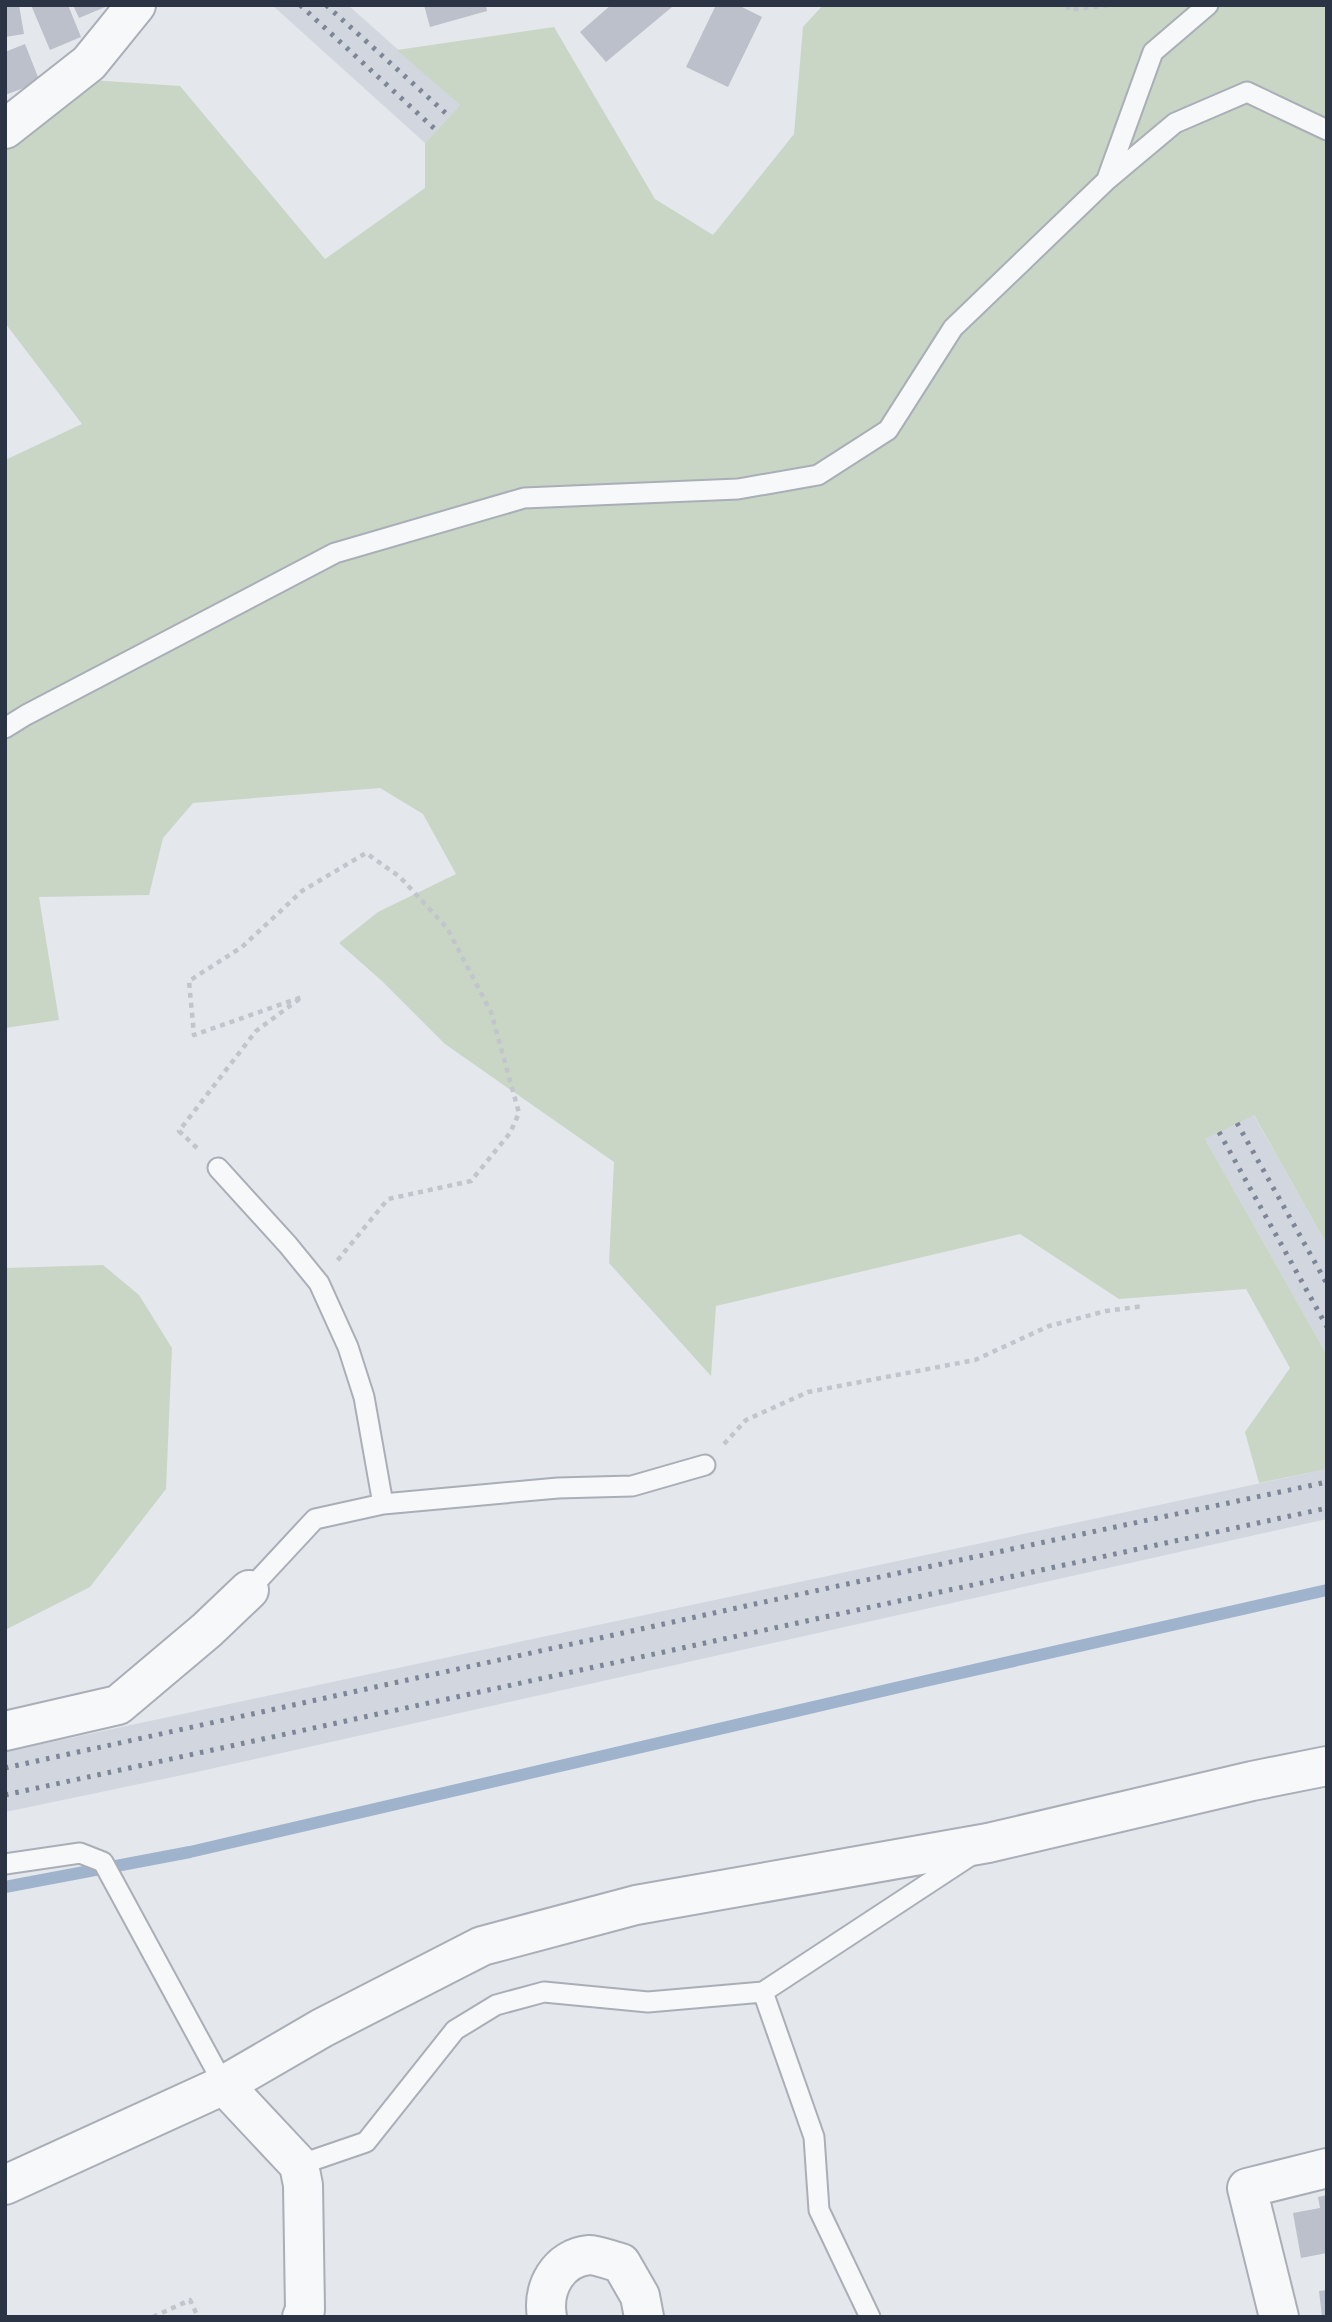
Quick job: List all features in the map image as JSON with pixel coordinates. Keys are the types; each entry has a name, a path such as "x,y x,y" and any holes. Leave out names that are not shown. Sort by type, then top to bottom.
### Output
{"street":[{"path":"5,130 89,62 136,5"},
{"path":"5,1731 118,1705 249,1590"},
{"path":"5,2185 224,2085 322,2028 482,1946 636,1905 988,1843 1327,1766"},
{"path":"224,2085 299,2165 303,2185 305,2310 302,2317"},
{"path":"1279,2317 1247,2188 1327,2168"},
{"path":"547,2317 548,2287 562,2265 589,2255 621,2263 640,2295 644,2317"}],"lane":[{"path":"1107,180 1153,52 1208,5"},
{"path":"5,728 335,553 524,498 738,489 818,475 888,430 953,328 1107,180 1175,124 1247,92 1327,130"},
{"path":"218,1168 288,1245 318,1283 348,1347 363,1396 383,1504"},
{"path":"249,1590 315,1519 383,1504 558,1488 632,1486 705,1465"},
{"path":"299,2165 366,2142 454,2030 496,2005 544,1992 648,2002 763,1992 988,1843"},
{"path":"5,1864 80,1853 103,1862 224,2085"},
{"path":"763,1992 814,2137 819,2210 870,2317"}],"path":[{"path":"1067,5 1069,10 1109,5"},
{"path":"218,1168 179,1131 256,1031 302,997 194,1035 189,981 242,947 302,891 366,853 400,877 447,928 491,1012 519,1113 510,1133 471,1181 388,1199 318,1283"},
{"path":"746,1420 808,1392 975,1360 1049,1326 1106,1311 1144,1306"},
{"path":"153,2317 190,2300 198,2317"}],"shaded area":[{"path":"272,5 348,5 460,105 425,143"},
{"path":"1253,1114 1327,1245 1327,1355 1205,1139"},
{"path":"1327,1469 1327,1519 192,1773 5,1812 5,1752"}],"green space":[{"path":"823,5 1327,5 1327,1245 1254,1115 1205,1139 1327,1355 1327,1469 1259,1483 1245,1432 1290,1368 1246,1289 1119,1299 1020,1234 716,1306 711,1376 609,1263 614,1162 445,1044 383,982 339,943 378,912 456,874 423,814 380,788 193,803 163,838 149,895 39,897 59,1020 5,1028 5,460 82,424 5,323 5,148 91,80 180,86 325,259 425,188 425,143 460,105 397,50 554,27 655,199 713,235 794,134 803,27"},
{"path":"103,1265 139,1295 172,1348 166,1489 90,1587 5,1630 5,1268"}],"building":[{"path":"5,5 19,5 24,34 5,37"},
{"path":"31,5 68,5 81,37 50,50"},
{"path":"73,5 110,5 79,18"},
{"path":"424,5 486,5 487,11 430,27"},
{"path":"611,5 672,7 606,62 580,32"},
{"path":"716,5 738,5 762,17 728,87 686,67"},
{"path":"25,44 40,82 5,95 5,52"},
{"path":"1327,2195 1327,2253 1301,2258 1293,2213 1320,2208 1318,2197"},
{"path":"1327,2290 1327,2317 1322,2317 1319,2291"}],"waterway":[{"path":"5,1887 190,1852 1327,1590"}],"railway":[{"path":"300,5 437,131"},
{"path":"326,5 450,117"},
{"path":"1237,1123 1327,1284"},
{"path":"1219,1132 1327,1327"},
{"path":"5,1768 1327,1482"},
{"path":"5,1795 1327,1508"}]}
